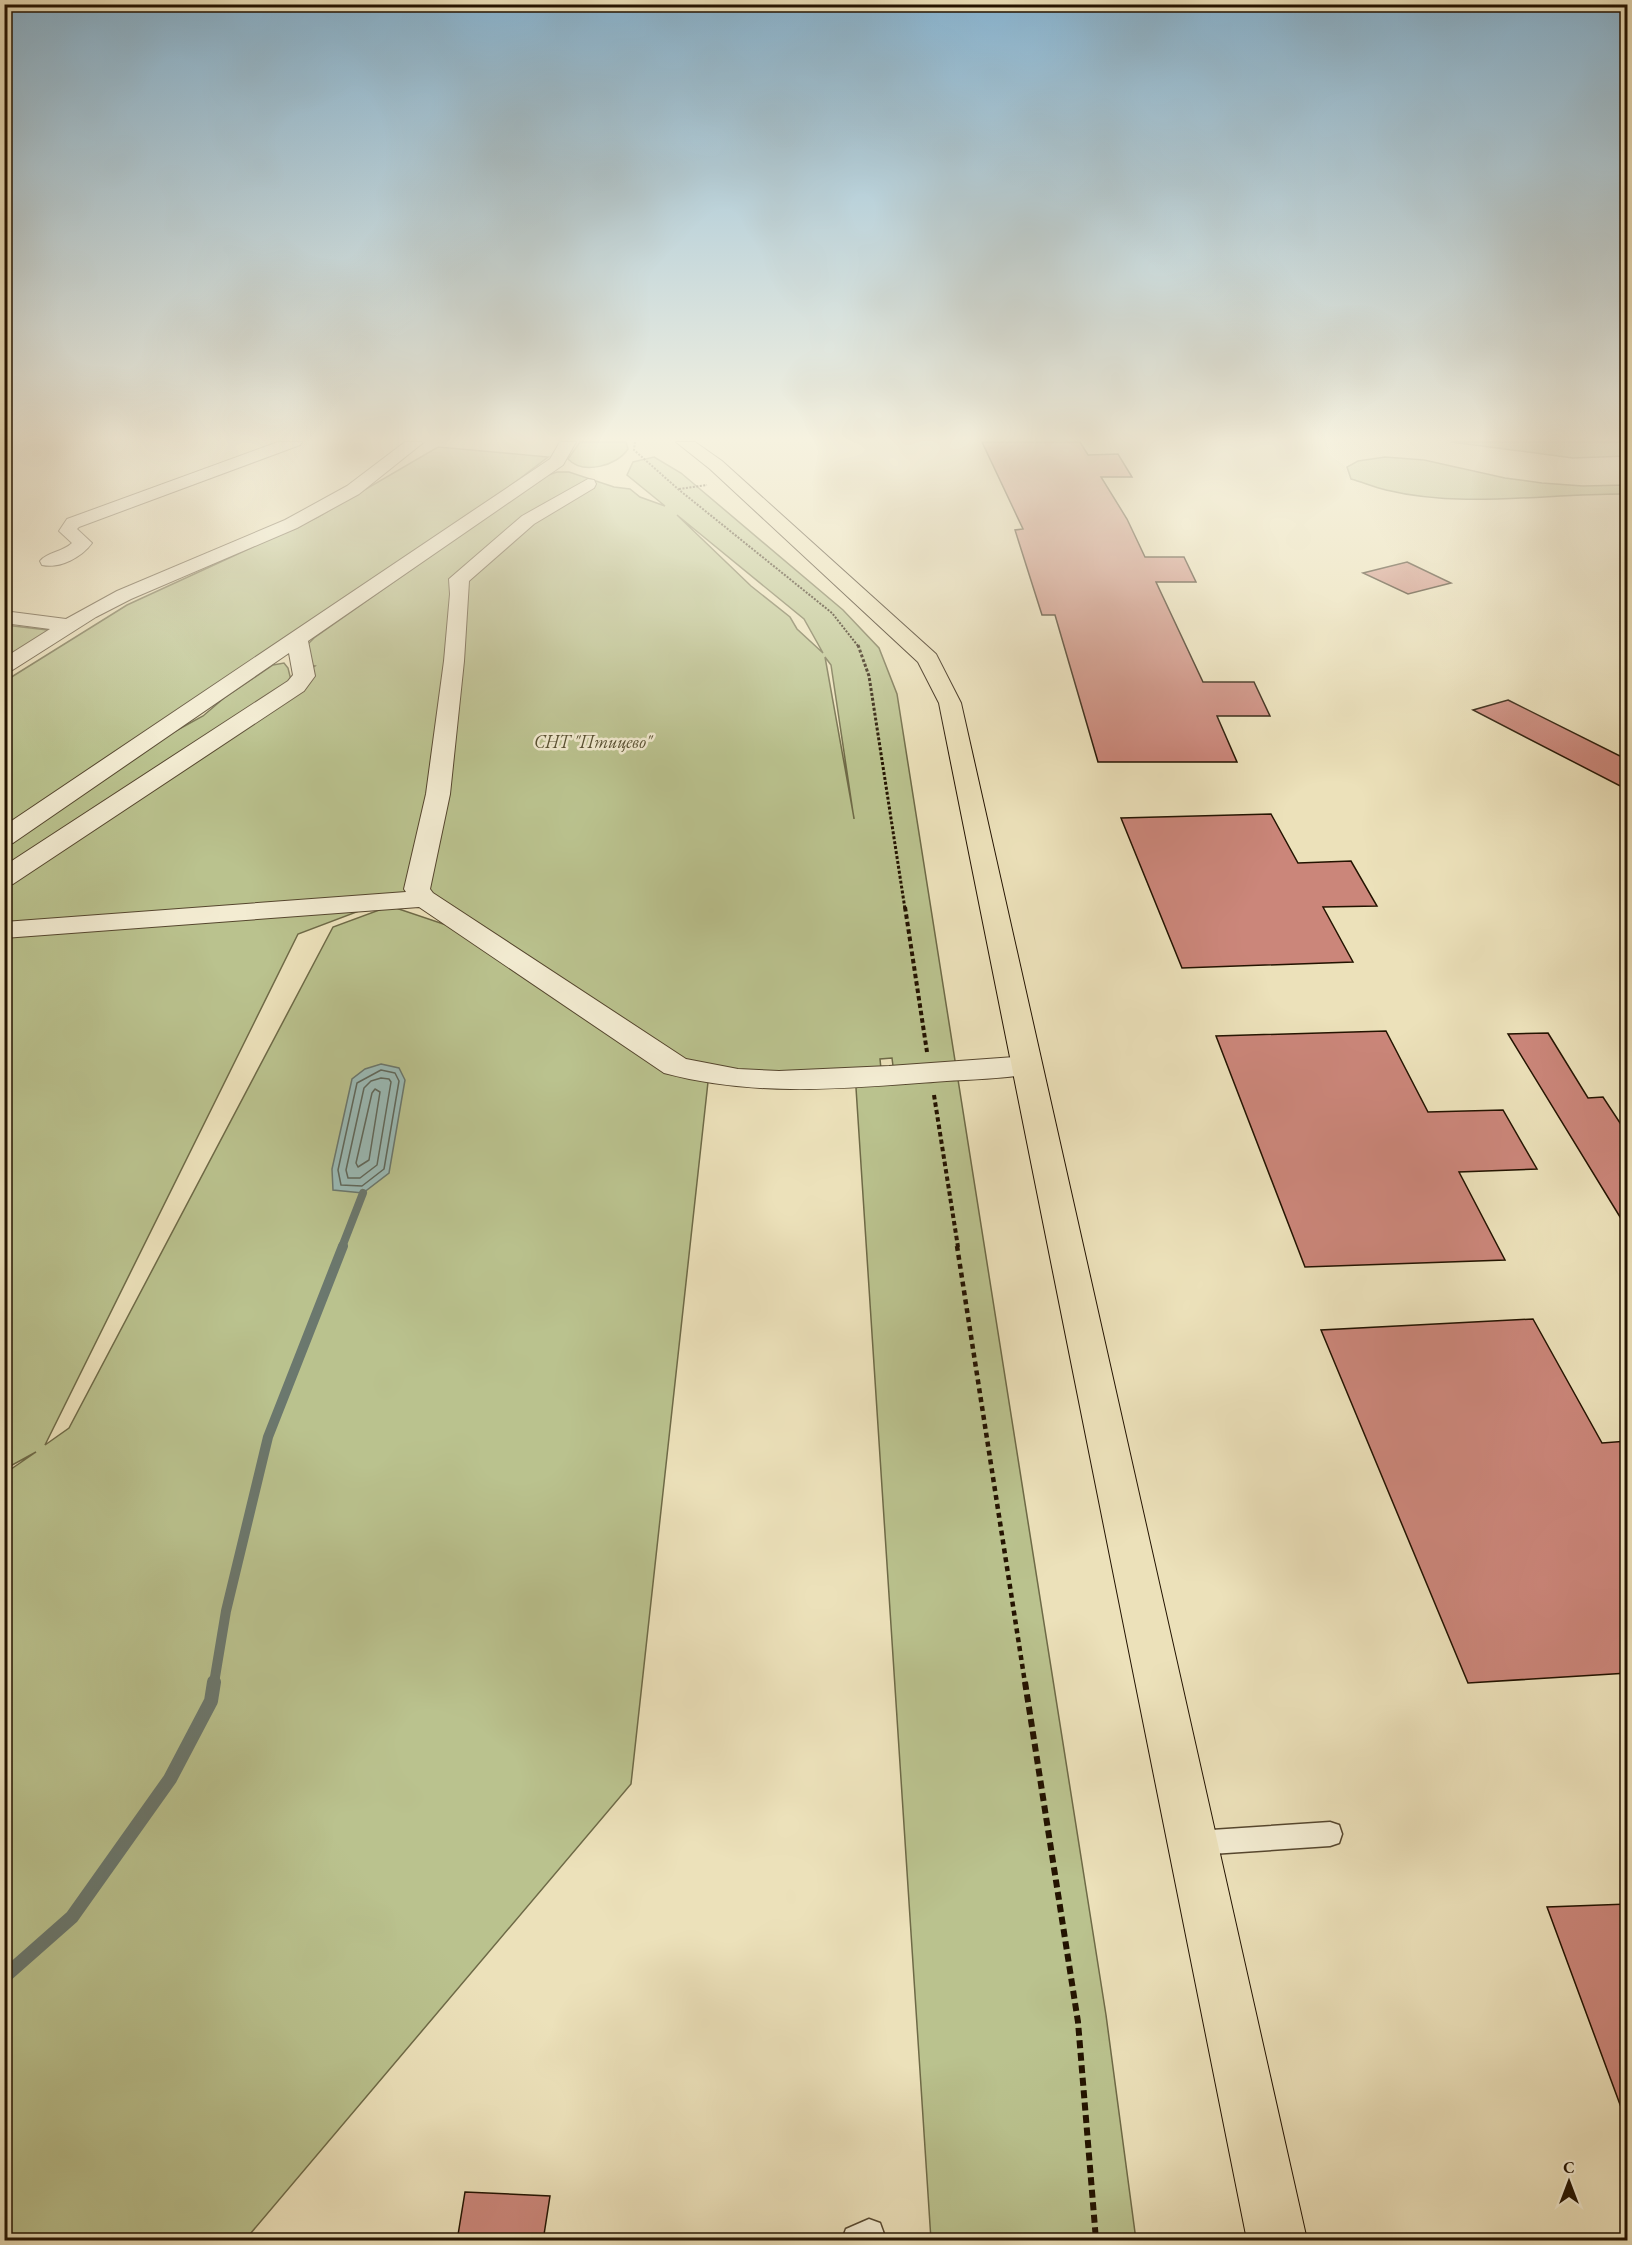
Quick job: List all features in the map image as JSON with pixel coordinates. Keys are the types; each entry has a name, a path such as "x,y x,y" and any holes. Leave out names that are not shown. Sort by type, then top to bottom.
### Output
{"main road":[{"path":"806,547 890,622 927,659 950,703 1277,2241"}],"street":[{"path":"49,561 72,553 79,547"},
{"path":"4,667 70,625 124,596 238,547"},
{"path":"4,838 432,547"},
{"path":"497,547 459,579 460,594 454,661 438,794 417,889 424,899 675,1066 703,1075 764,1082 1027,1065"},
{"path":"4,617 70,625"},
{"path":"4,878 296,686 304,676 297,639"},
{"path":"4,930 297,907 328,909 377,902 424,899"}],"lane":[{"path":"1192,1843 1330,1834"}],"path":[{"path":"750,547 832,612 857,644 869,676 1078,2022 1096,2241"}],"green space":[{"path":"253,547 425,547 5,828 5,681 127,605"},
{"name":"СНТ \"Птицево\"","path":"444,547 710,547 751,586 790,617 797,629 823,653 804,619 716,547 768,547 843,610 879,648 897,694 1106,2015 1136,2240 931,2240 856,1088 893,1066 892,1058 880,1059 881,1069 761,1078 703,1070 525,962 708,1082 631,1784 245,2240 5,2240 4,1474 36,1452 5,1469 5,842 161,739 203,716 224,698 273,665 284,663 288,668 291,680 286,687 315,666 309,665 305,647 314,638","holes":["825,657 831,665 853,813","417,889 488,939 390,906 333,927 69,1428 45,1445 298,934"]},
{"path":"5,625 56,631 5,661"}],"water":[{"path":"381,1064 399,1068 405,1080 389,1173 363,1193 333,1190 332,1169 352,1079 365,1069"}],"building":[{"path":"1020,547 1140,547 1145,557 1184,557 1196,582 1156,582 1203,682 1254,682 1270,716 1217,716 1237,762 1098,762 1055,615 1042,615"},
{"path":"1407,562 1451,583 1408,594 1363,573"},
{"path":"1508,700 1628,760 1628,790 1473,710"},
{"path":"1271,814 1298,863 1351,861 1377,906 1323,907 1353,962 1182,968 1121,818"},
{"path":"1386,1031 1428,1112 1503,1110 1537,1169 1459,1172 1505,1260 1305,1267 1216,1036"},
{"path":"1548,1033 1588,1098 1603,1097 1628,1135 1628,1230 1508,1034"},
{"path":"1533,1319 1602,1443 1628,1441 1628,1673 1468,1683 1321,1330"},
{"path":"1628,1904 1628,2118 1625,2118 1547,1907"},
{"path":"465,2192 550,2196 543,2241 457,2241"}],"waterway":[{"path":"342,1247 363,1193"},
{"path":"214,1683 226,1611 268,1437 343,1246"},
{"path":"4,1977 72,1917 170,1779 211,1701 214,1682"}]}
